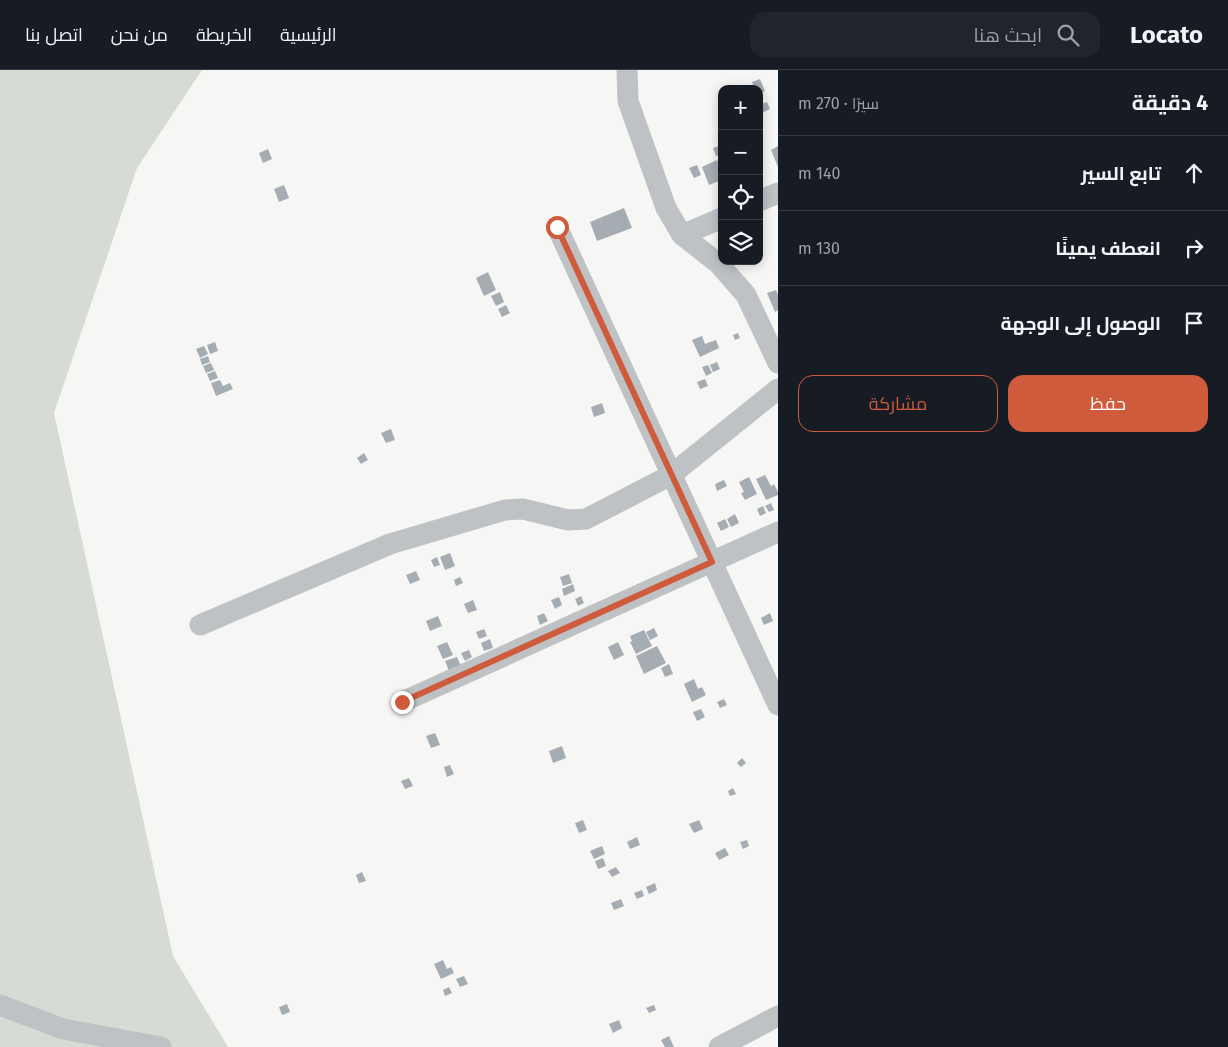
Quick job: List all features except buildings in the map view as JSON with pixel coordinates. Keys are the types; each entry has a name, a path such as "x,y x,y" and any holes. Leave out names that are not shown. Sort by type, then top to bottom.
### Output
{"street":[{"path":"627,70 628,100 666,208 682,236 719,264 746,295 778,363"},
{"path":"763,199 778,193"},
{"path":"682,236 718,220"},
{"path":"557,227 778,705"},
{"path":"200,625 390,544 505,510 523,509 568,520 586,520 671,475 778,389"},
{"path":"402,702 778,532"},
{"path":"0,1005 63,1029 161,1047"},
{"path":"719,1047 778,1016"}],"shaded area":[{"path":"0,70 202,70 137,168 54,413 173,956 228,1047 0,1047"}],"route":[{"path":"402,702 712,562 557,227"}]}
